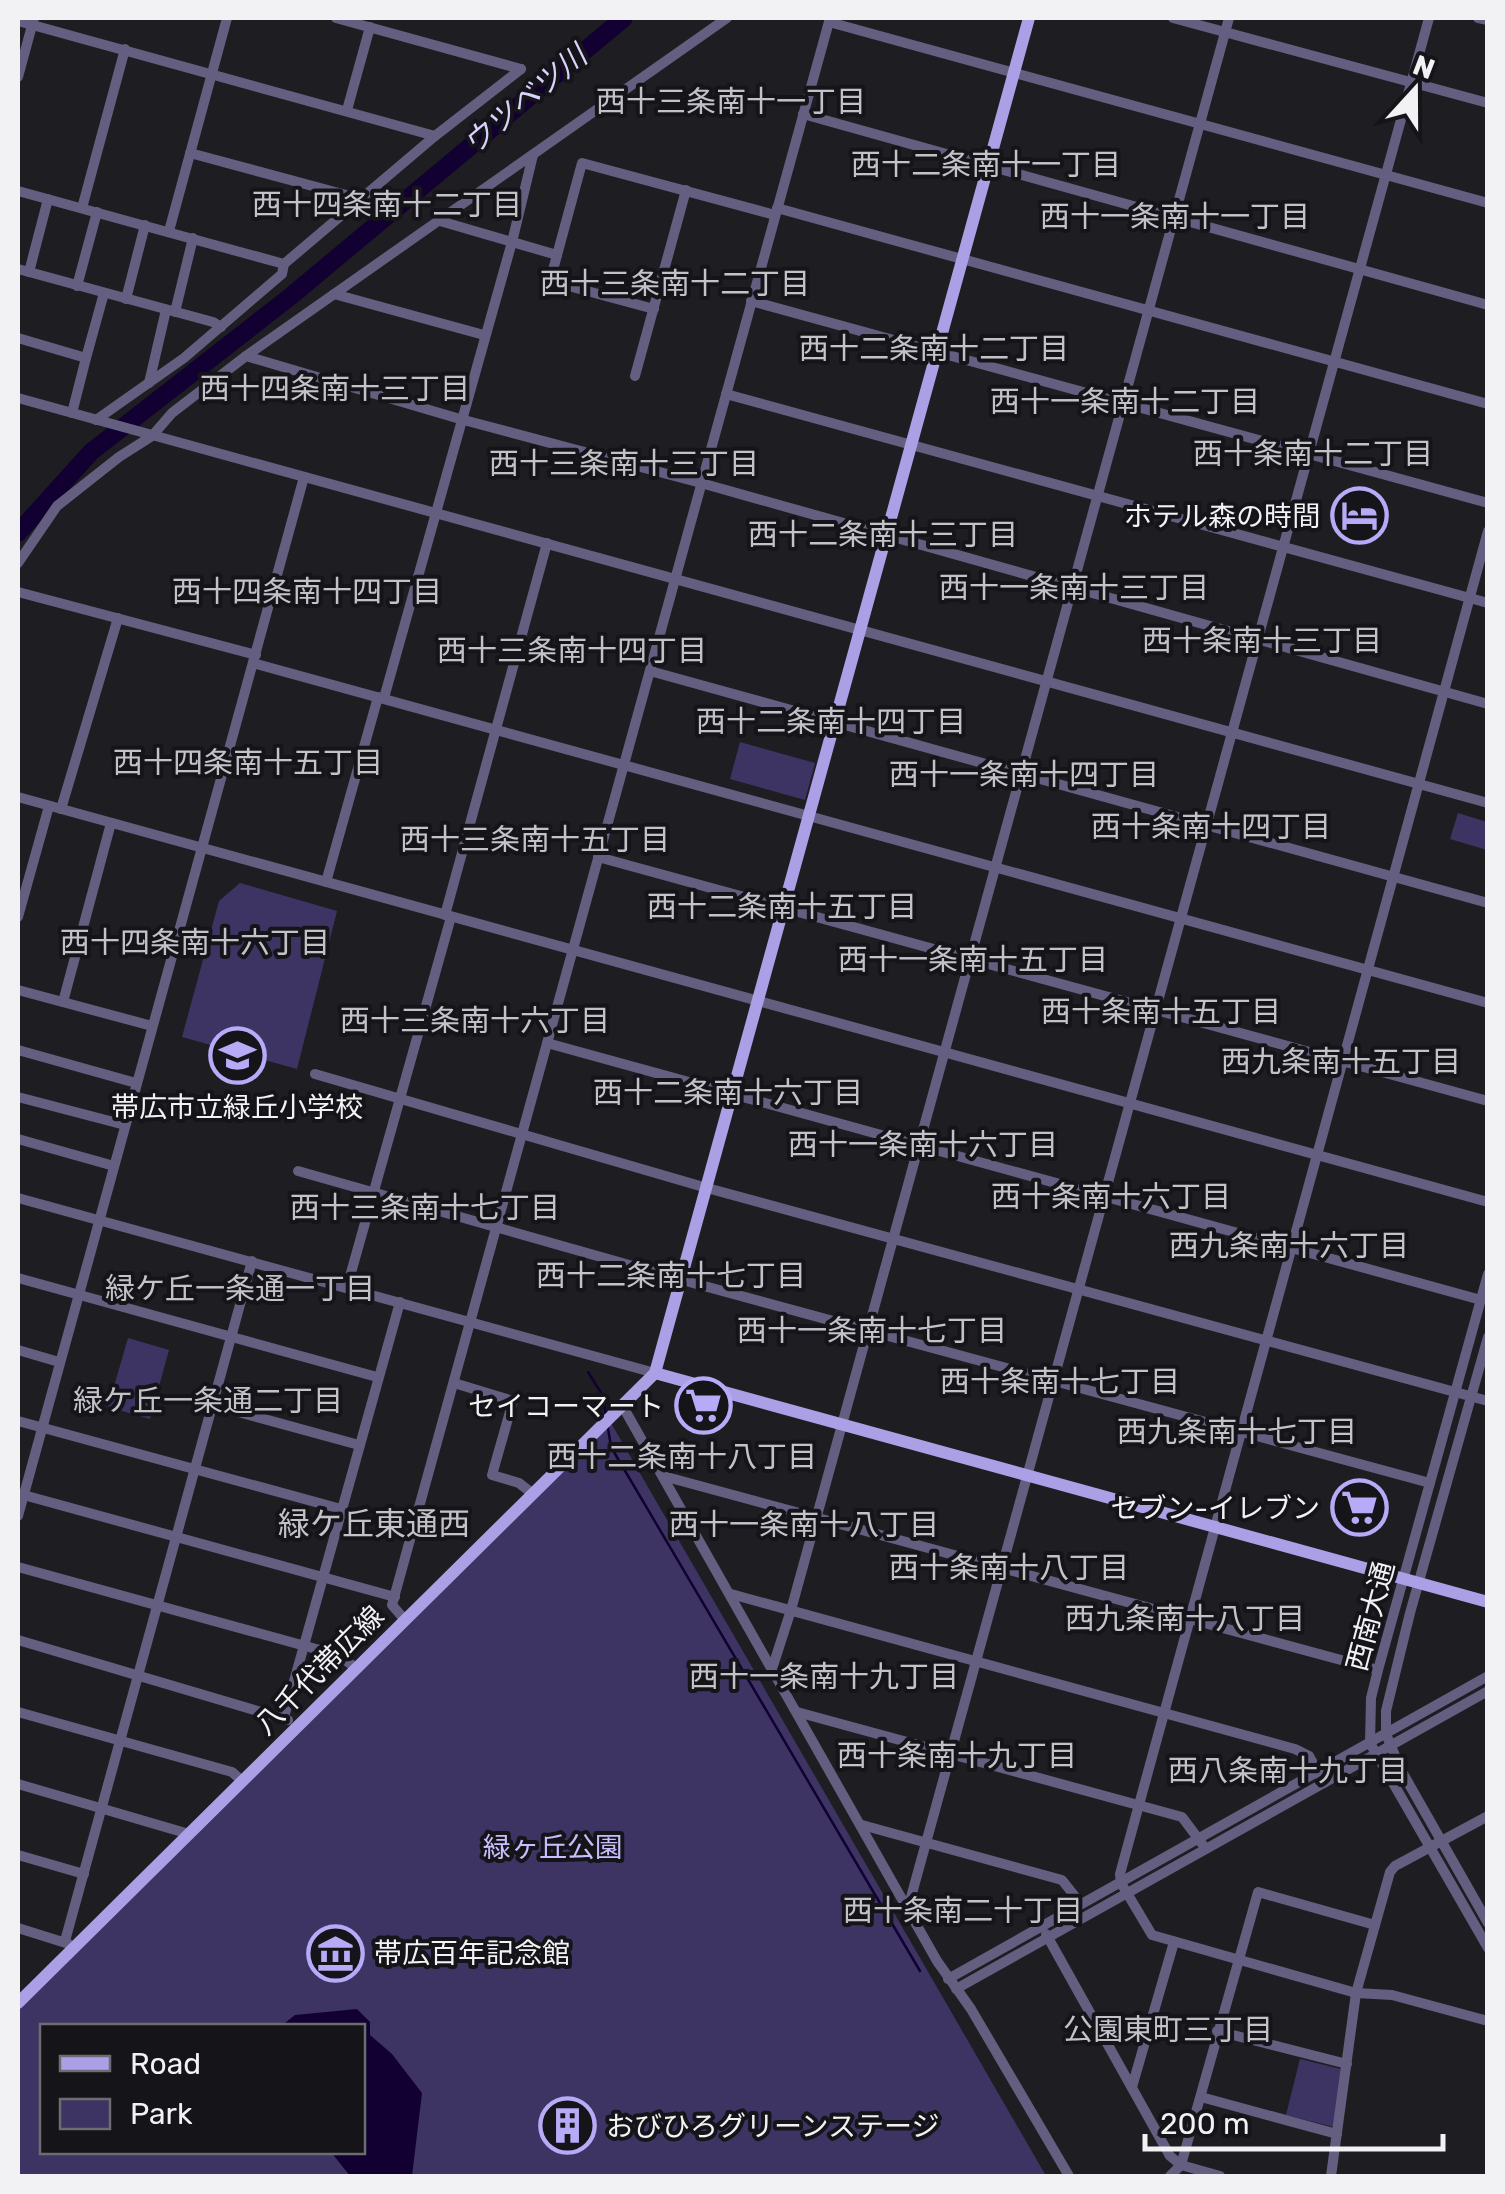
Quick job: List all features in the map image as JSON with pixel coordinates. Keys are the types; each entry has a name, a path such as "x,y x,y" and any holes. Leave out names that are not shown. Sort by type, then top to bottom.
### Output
{"main road":[{"name":"八千代帯広線","path":"18,2003 70,1944 189,1834 655,1373 1029,18"},
{"path":"655,1373 1488,1602"}],"street":[{"path":"169,231 227,18"},
{"path":"101,422 221,327 282,274 284,264 522,68 336,18"},
{"path":"18,563 57,506 246,356 727,18"},
{"path":"1176,18 1488,103"},
{"path":"772,1668 1229,18"},
{"path":"908,1908 1429,18"},
{"path":"1478,18 1488,20"},
{"path":"18,20 33,21 435,136"},
{"path":"405,1620 392,1606 830,20 1488,203"},
{"path":"18,77 33,21"},
{"path":"347,110 370,27"},
{"path":"82,208 125,49"},
{"path":"803,114 1488,305"},
{"path":"190,153 361,199"},
{"path":"326,882 512,242 533,155"},
{"path":"654,309 550,281 582,164 962,259 1488,404"},
{"path":"634,376 686,190"},
{"path":"18,191 284,264"},
{"path":"48,199 23,271 221,327"},
{"path":"77,286 97,212"},
{"path":"440,221 557,255"},
{"path":"126,299 145,225"},
{"path":"149,384 194,238"},
{"path":"72,413 104,293"},
{"path":"334,294 484,336"},
{"path":"752,301 1488,503"},
{"path":"18,338 86,358"},
{"path":"246,356 1488,704"},
{"path":"726,394 1488,603"},
{"path":"18,398 1488,803"},
{"path":"18,1516 20,1494 304,477"},
{"path":"1488,532 1121,1861 1124,1888 1152,1935 1356,1993 1392,1995 1488,2021"},
{"path":"347,1287 547,542"},
{"path":"18,592 118,618 381,698 1488,1003"},
{"path":"62,809 118,618"},
{"path":"650,672 1488,903"},
{"path":"18,797 1488,1202"},
{"path":"18,917 49,806"},
{"path":"63,1002 111,823"},
{"path":"598,857 1488,1101"},
{"path":"18,990 152,1026"},
{"path":"547,1043 1480,1300"},
{"path":"18,1050 136,1083"},
{"path":"315,1074 707,1188 1488,1401"},
{"path":"18,1096 125,1125"},
{"path":"18,1139 114,1166"},
{"path":"298,1170 682,1280 1430,1484"},
{"path":"18,1198 655,1373"},
{"path":"18,1928 70,1944 84,1874 252,1261"},
{"name":"西南大通","path":"1370,1743 1378,1670 1488,1274"},
{"path":"18,1278 377,1377"},
{"path":"284,1716 400,1302"},
{"name":"西南大通","path":"1389,1740 1386,1711 1394,1674 1488,1337"},
{"path":"18,1350 59,1362"},
{"path":"454,1383 512,1401 492,1475 519,1483 533,1494"},
{"path":"213,1405 359,1444"},
{"path":"622,1405 948,1979 971,2009 1069,2176"},
{"path":"18,1421 341,1509"},
{"path":"663,1476 1378,1670"},
{"path":"20,1494 395,1597"},
{"path":"18,1567 338,1654 356,1668"},
{"path":"731,1594 1295,1748 1309,1756 1322,1778"},
{"path":"18,1640 284,1716 296,1728"},
{"path":"956,1989 1200,1839 1376,1754 1389,1740 1488,1676"},
{"path":"948,1979 1046,1933 1081,1904 1206,1850 1322,1778 1370,1743 1389,1740 1488,1691"},
{"path":"18,1712 232,1772 242,1781"},
{"path":"798,1712 1182,1817 1206,1850"},
{"path":"1389,1740 1488,1923"},
{"path":"1370,1743 1488,1948"},
{"path":"18,1784 189,1834"},
{"path":"1332,2176 1356,1993 1390,1872 1488,1816"},
{"path":"862,1825 1062,1880 1081,1904"},
{"path":"18,1856 84,1874"},
{"path":"1170,2176 1181,2165 1258,1892 1375,1926"},
{"path":"1046,1933 1170,2156 1181,2165 1217,2176"},
{"path":"1132,2088 1174,1942"},
{"path":"1218,2032 1346,2064"},
{"path":"1200,2097 1337,2134"}],"green space":[{"path":"740,742 815,763 805,800 730,779"},
{"path":"1458,813 1487,822 1487,850 1450,839"},
{"path":"240,883 337,911 297,1069 182,1037 219,901"},
{"path":"128,1338 169,1350 150,1419 108,1407"},
{"name":"緑ヶ丘公園","path":"611,1423 1046,2176 18,2176 18,2008"},
{"path":"1300,2059 1341,2069 1334,2127 1286,2115"}],"shaded area":[{"path":"357,2009 370,2022 370,2035 392,2054 422,2093 412,2176 350,2176 333,2154 365,2154 365,2024 284,2024 295,2015"}],"waterway":[{"name":"ウツベツ川","path":"18,533 91,452 291,296 624,18"},
{"path":"588,1372 603,1396 606,1416"},
{"path":"608,1428 611,1447 920,1971"}],"place":[{"name":"ホテル森の時間","path":"1359,516"},
{"name":"帯広市立緑丘小学校","path":"237,1056"},
{"name":"セイコーマート","path":"703,1406"},
{"name":"セブン-イレブン","path":"1359,1508"},
{"name":"帯広百年記念館","path":"335,1953"},
{"name":"おびひろグリーンステージ","path":"567,2126"}],"district":[{"name":"西十三条南十一丁目","path":"731,102"},
{"name":"西十二条南十一丁目","path":"986,165"},
{"name":"西十四条南十二丁目","path":"387,205"},
{"name":"西十一条南十一丁目","path":"1175,217"},
{"name":"西十三条南十二丁目","path":"675,284"},
{"name":"西十二条南十二丁目","path":"934,349"},
{"name":"西十四条南十三丁目","path":"335,389"},
{"name":"西十一条南十二丁目","path":"1125,402"},
{"name":"西十条南十二丁目","path":"1313,454"},
{"name":"西十三条南十三丁目","path":"624,464"},
{"name":"西十二条南十三丁目","path":"883,535"},
{"name":"西十一条南十三丁目","path":"1074,588"},
{"name":"西十四条南十四丁目","path":"307,592"},
{"name":"西十条南十三丁目","path":"1262,641"},
{"name":"西十三条南十四丁目","path":"572,651"},
{"name":"西十二条南十四丁目","path":"831,722"},
{"name":"西十四条南十五丁目","path":"248,763"},
{"name":"西十一条南十四丁目","path":"1024,775"},
{"name":"西十条南十四丁目","path":"1211,827"},
{"name":"西十三条南十五丁目","path":"535,840"},
{"name":"西十二条南十五丁目","path":"782,907"},
{"name":"西十四条南十六丁目","path":"195,943"},
{"name":"西十一条南十五丁目","path":"973,960"},
{"name":"西十条南十五丁目","path":"1161,1012"},
{"name":"西十三条南十六丁目","path":"475,1021"},
{"name":"西九条南十五丁目","path":"1341,1062"},
{"name":"西十二条南十六丁目","path":"728,1093"},
{"name":"西十一条南十六丁目","path":"923,1145"},
{"name":"西十条南十六丁目","path":"1111,1197"},
{"name":"西十三条南十七丁目","path":"425,1208"},
{"name":"西九条南十六丁目","path":"1289,1246"},
{"name":"西十二条南十七丁目","path":"671,1276"},
{"name":"緑ケ丘一条通一丁目","path":"240,1289"},
{"name":"西十一条南十七丁目","path":"872,1331"},
{"name":"西十条南十七丁目","path":"1060,1382"},
{"name":"緑ケ丘一条通二丁目","path":"208,1401"},
{"name":"西九条南十七丁目","path":"1237,1432"},
{"name":"西十二条南十八丁目","path":"682,1457"},
{"name":"緑ケ丘東通西","path":"374,1524"},
{"name":"西十一条南十八丁目","path":"804,1525"},
{"name":"西十条南十八丁目","path":"1009,1568"},
{"name":"西九条南十八丁目","path":"1185,1619"},
{"name":"西十一条南十九丁目","path":"824,1677"},
{"name":"西十条南十九丁目","path":"957,1756"},
{"name":"西八条南十九丁目","path":"1288,1771"},
{"name":"西十条南二十丁目","path":"963,1911"},
{"name":"公園東町三丁目","path":"1168,2030"}]}
